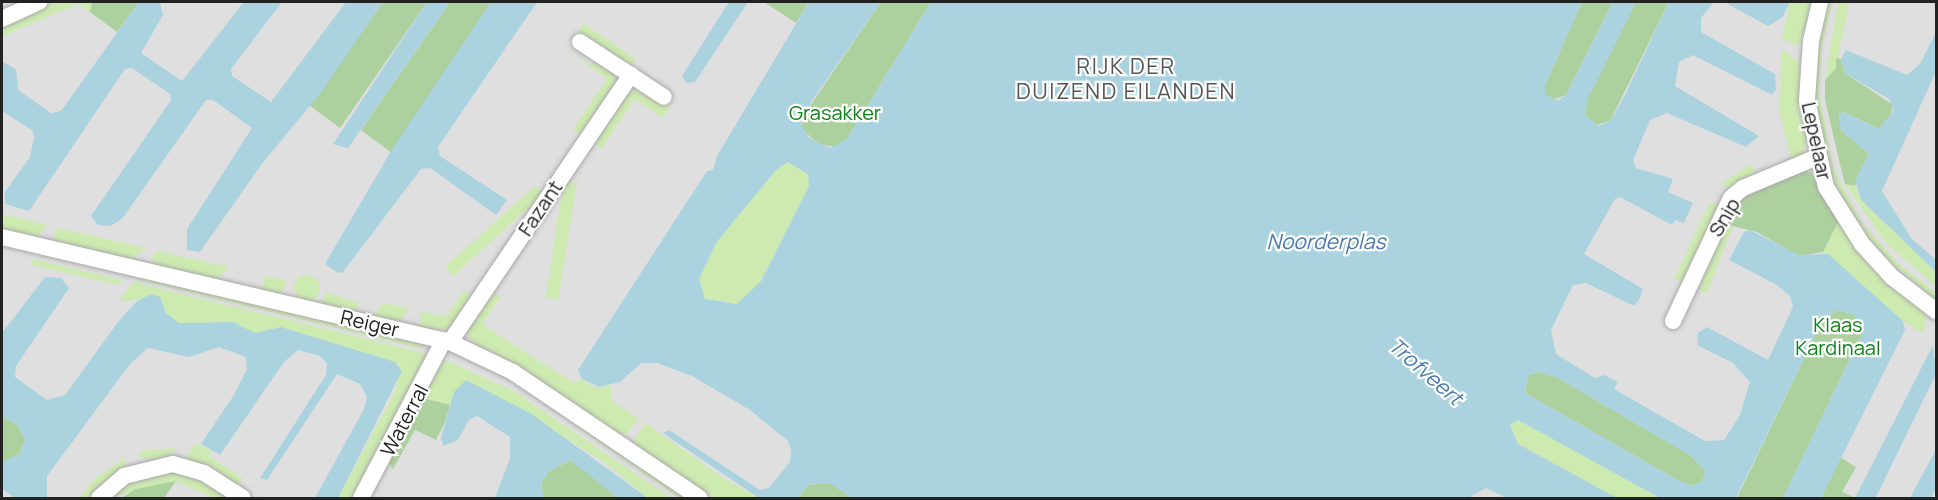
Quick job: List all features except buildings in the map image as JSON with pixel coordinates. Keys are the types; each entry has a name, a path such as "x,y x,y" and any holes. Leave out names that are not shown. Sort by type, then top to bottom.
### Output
{"street":[{"path":"2,19 39,2"},
{"name":"Lepelaar","path":"1820,2 1810,41 1806,100 1817,156 1826,187 1862,244 1892,277 1936,310"},
{"path":"580,42 664,97"},
{"name":"Fazant","path":"447,341 631,75"},
{"name":"Snip","path":"1673,321 1731,198 1743,188 1817,156"},
{"name":"Reiger","path":"2,237 447,341 513,372 700,498"},
{"name":"Waterral","path":"361,498 447,341"},
{"path":"99,498 124,476 173,464 204,473 243,498"}],"shaded area":[{"path":"2,2 1936,2 1936,498 2,498"}],"green space":[{"path":"51,2 92,2 90,12 78,4 2,36 2,26"},
{"path":"92,2 139,2 117,32 90,12"},
{"path":"383,2 427,2 340,128 309,105"},
{"path":"450,2 491,2 392,153 361,130"},
{"path":"764,2 809,2 796,23"},
{"name":"Grasakker","path":"881,2 931,2 847,139 835,147 818,144 801,128 805,113"},
{"path":"1582,2 1613,2 1566,95 1552,100 1545,94 1545,85"},
{"path":"1636,2 1669,2 1610,121 1596,125 1585,115 1588,98"},
{"path":"1790,2 1812,2 1799,46 1782,39"},
{"path":"1827,2 1833,2 1822,44 1819,91 1833,167 1862,223 1897,262 1936,293 1936,301 1877,250 1849,211 1831,172 1815,100 1819,35"},
{"path":"1838,2 1849,2 1836,68 1825,80"},
{"path":"584,23 636,59 629,69 577,33"},
{"path":"567,49 590,64 600,61 617,79 582,135 573,129 607,79"},
{"path":"1781,49 1800,63 1806,144 1803,154 1792,161 1780,114"},
{"path":"1836,58 1841,59 1845,73 1893,105 1890,117 1879,129 1843,112 1839,115 1841,130 1869,154 1855,186 1845,184 1825,100 1825,80 1836,68"},
{"path":"640,89 670,106 663,118 635,99 601,149 593,139 628,90"},
{"path":"788,162 808,174 809,186 761,281 737,304 705,299 699,279 716,243 776,170"},
{"path":"1751,164 1756,175 1735,187 1720,184"},
{"path":"1799,169 1812,173 1838,222 1823,252 1799,256 1757,232 1724,224 1740,196"},
{"path":"564,181 577,183 558,300 546,298"},
{"path":"1845,184 1855,186 1861,200 1936,272 1936,286 1886,243"},
{"path":"535,186 543,195 453,276 445,267"},
{"path":"1710,202 1720,206 1683,282 1674,279"},
{"path":"2,214 47,225 37,237 2,229"},
{"path":"1838,222 1888,283 1927,314 1923,334 1881,305 1823,252"},
{"path":"1724,224 1732,227 1707,294 1699,290"},
{"path":"58,228 146,248 131,260 57,242 53,235"},
{"path":"157,251 229,267 216,280 155,265 152,257"},
{"path":"33,259 122,280 119,285 31,265"},
{"path":"307,275 316,279 320,288 316,297 307,301 298,297 294,288 298,279"},
{"path":"142,276 415,341 426,350 136,279"},
{"path":"266,276 286,280 283,292 260,290"},
{"path":"133,282 428,354 354,498 338,498 396,390 400,365 274,328 255,333 218,323 179,323 166,313 160,297 119,302"},
{"path":"328,288 328,293 359,303 353,312 321,305"},
{"path":"464,290 471,300 449,329 420,328 421,311 446,317"},
{"path":"490,292 501,296 482,324 574,383 582,379 593,387 611,386 611,400 638,418 628,433 620,434 520,367 471,341 467,328"},
{"path":"383,303 409,308 399,323 373,317"},
{"name":"Klaas Kardinaal","path":"1835,310 1854,314 1863,332 1783,498 1737,498 1820,325"},
{"path":"444,359 514,391 671,498 648,498 604,462 483,388 454,392 450,405 423,398"},
{"path":"1539,372 1558,378 1690,455 1705,471 1703,481 1693,486 1681,482 1525,393 1528,375"},
{"path":"423,398 450,405 445,422 436,440 415,430 393,469 388,462"},
{"path":"2,417 17,424 25,439 20,454 2,462"},
{"path":"1518,420 1660,498 1617,498 1518,444 1510,425"},
{"path":"579,422 686,497 679,498 576,426"},
{"path":"645,423 725,479 759,498 715,498 637,445 635,438"},
{"path":"195,443 212,451 209,456 244,479 235,486 190,461 188,455"},
{"path":"175,448 168,459 139,458 140,451"},
{"path":"1840,457 1856,467 1842,492 1856,498 1821,498"},
{"path":"125,458 124,470 92,498 79,498 94,479"},
{"path":"571,460 580,464 618,498 544,498 541,483 549,471"},
{"path":"172,471 196,476 231,498 214,498 176,481 108,498 122,485"},
{"path":"176,481 164,498 121,498 136,489"},
{"path":"830,483 852,498 798,498 808,485"}],"water":[{"path":"139,2 160,2 163,15 141,53 182,81 244,2 282,2 231,69 232,76 271,102 346,2 383,2 322,91 261,165 200,252 187,250 187,229 252,128 213,100 206,100 122,219 110,226 98,225 91,216 171,100 170,94 132,68 125,69 29,211 5,204 5,192 30,157 34,138 33,131 2,111 2,61 16,69 18,90 51,113 61,111"},
{"path":"427,2 450,2 348,148 333,144"},
{"path":"491,2 537,2 438,147 440,156 507,200 496,215 430,168 421,169 343,272 338,273 325,264 394,146"},
{"path":"729,2 748,2 695,82 686,83 682,76"},
{"name":"Noorderplas","path":"809,2 881,2 811,102 801,125 809,138 830,148 847,139 931,2 1582,2 1545,85 1545,94 1558,101 1566,95 1613,2 1636,2 1588,98 1585,115 1598,126 1610,121 1624,97 1669,2 1714,2 1701,18 1701,32 1775,74 1776,90 1772,95 1693,55 1679,62 1675,86 1759,136 1746,147 1667,113 1650,120 1633,160 1636,168 1673,179 1668,192 1693,203 1684,223 1675,220 1672,225 1620,197 1615,199 1584,254 1643,289 1640,298 1634,306 1586,283 1573,285 1551,330 1556,354 1595,378 1604,375 1618,382 1614,389 1705,441 1724,440 1740,415 1750,382 1733,363 1697,345 1698,333 1707,327 1768,360 1793,307 1790,296 1777,285 1729,260 1744,232 1750,230 1799,255 1828,254 1903,321 1905,330 1821,498 1783,498 1863,332 1854,314 1835,310 1820,325 1736,498 1660,498 1518,420 1510,425 1518,444 1617,498 1507,498 1486,488 1468,498 852,498 830,483 808,485 798,498 759,498 663,433 669,430 760,490 769,488 790,462 791,450 788,441 750,410 692,376 657,363 641,363 620,382 599,387 582,379 578,370 707,171 713,170 717,156","holes":["788,162 808,174 809,186 761,281 737,304 705,299 699,279 716,243 776,170","1539,372 1558,378 1690,455 1705,471 1703,481 1693,486 1681,482 1525,393 1528,375"]},
{"path":"1724,2 1790,2 1782,18 1768,26"},
{"path":"1936,32 1936,71 1882,191 1911,238 1936,260 1936,272 1861,200 1855,180 1869,154 1841,130 1839,115 1842,112 1879,129 1894,110 1889,99 1845,73 1841,59 1846,50 1907,75 1920,64"},
{"path":"45,277 61,278 69,288 16,366 15,377 47,400 65,395 118,322 137,301 152,294 160,297 166,313 179,323 233,322 255,333 281,327 395,362 402,371 338,498 315,498 364,409 367,397 360,384 337,374 267,480 260,478 326,375 327,364 320,356 298,350 284,362 220,455 201,444 234,395 247,369 246,357 219,347 189,357 148,348 130,364 47,476 47,498 15,498 2,489 2,462 20,454 25,439 17,424 2,417 2,333"},
{"path":"1933,345 1936,374 1876,497 1855,498"},
{"path":"466,380 530,413 648,498 618,498 570,460 549,471 541,483 544,498 495,498 510,458 510,437 477,416 469,420 458,440 443,446 441,438 454,392"},
{"path":"1936,449 1936,488 1931,498 1910,498"}],"district":[{"name":"RIJK DER DUIZEND EILANDEN","path":"1126,78"}],"water label":[{"name":"Trofveert","path":"1426,371"}]}
